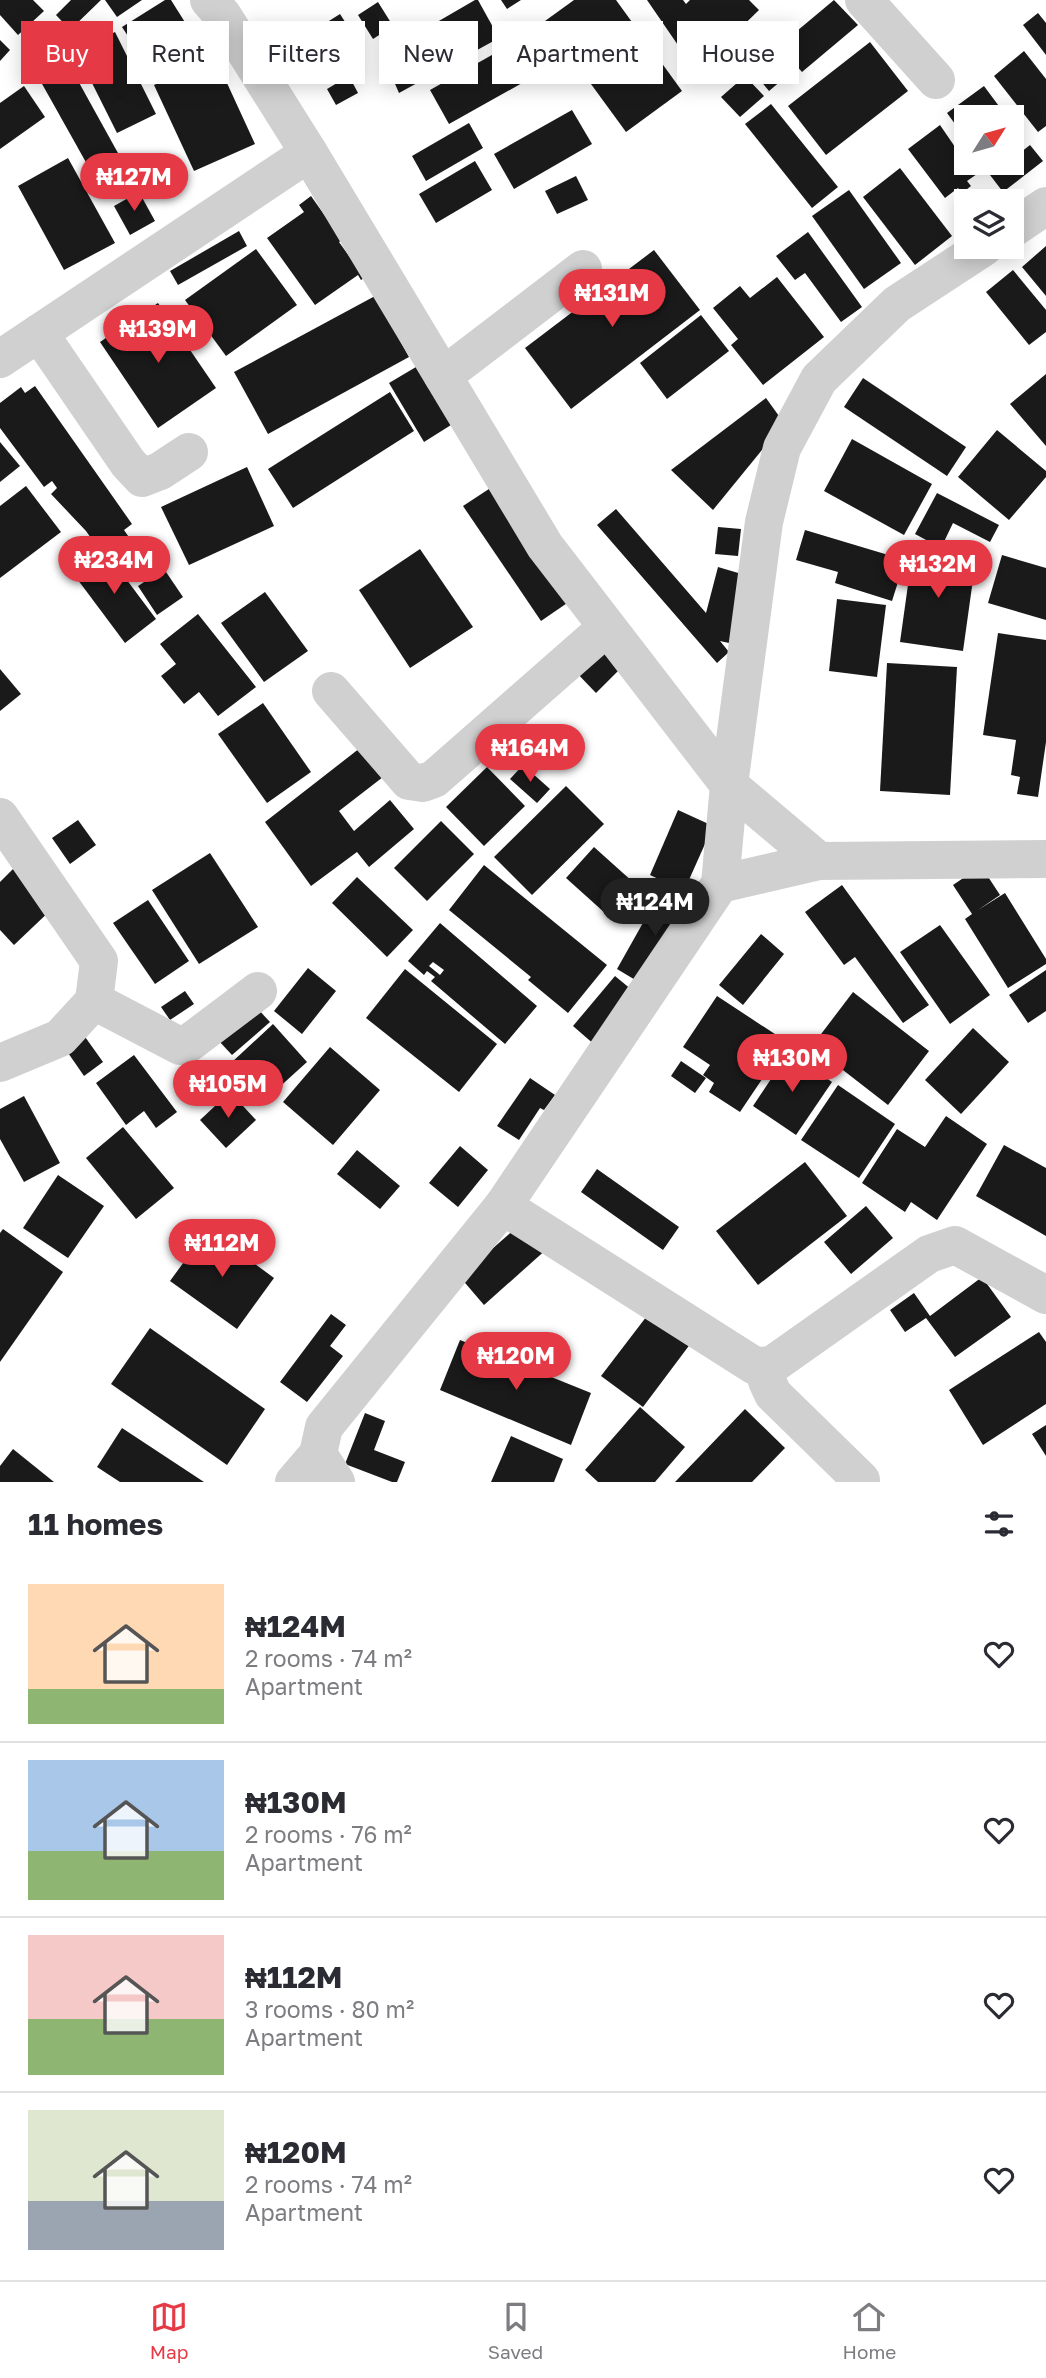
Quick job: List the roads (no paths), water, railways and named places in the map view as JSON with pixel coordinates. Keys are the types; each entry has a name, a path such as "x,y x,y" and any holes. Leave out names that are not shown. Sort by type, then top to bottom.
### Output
{"street":[{"path":"209,0 223,16 309,153 545,546 729,785 819,861"},
{"path":"864,0 936,80"},
{"path":"0,359 309,153"},
{"path":"1024,221 1046,206"},
{"path":"316,1473 324,1427 503,1206 720,884 729,785 764,522 782,448 819,379 897,304 966,259"},
{"path":"443,376 583,269"},
{"path":"39,333 128,463 142,478 160,471 189,452"},
{"path":"331,691 409,781 423,783 434,779 606,628"},
{"path":"0,817 99,961 94,1001 60,1038 0,1063"},
{"path":"720,884 819,861 1046,859"},
{"path":"94,1001 180,1046 188,1043 258,991"},
{"path":"503,1206 755,1367 772,1365 929,1254 943,1247 955,1245 1046,1295"},
{"path":"764,1367 773,1394 861,1480"}]}
